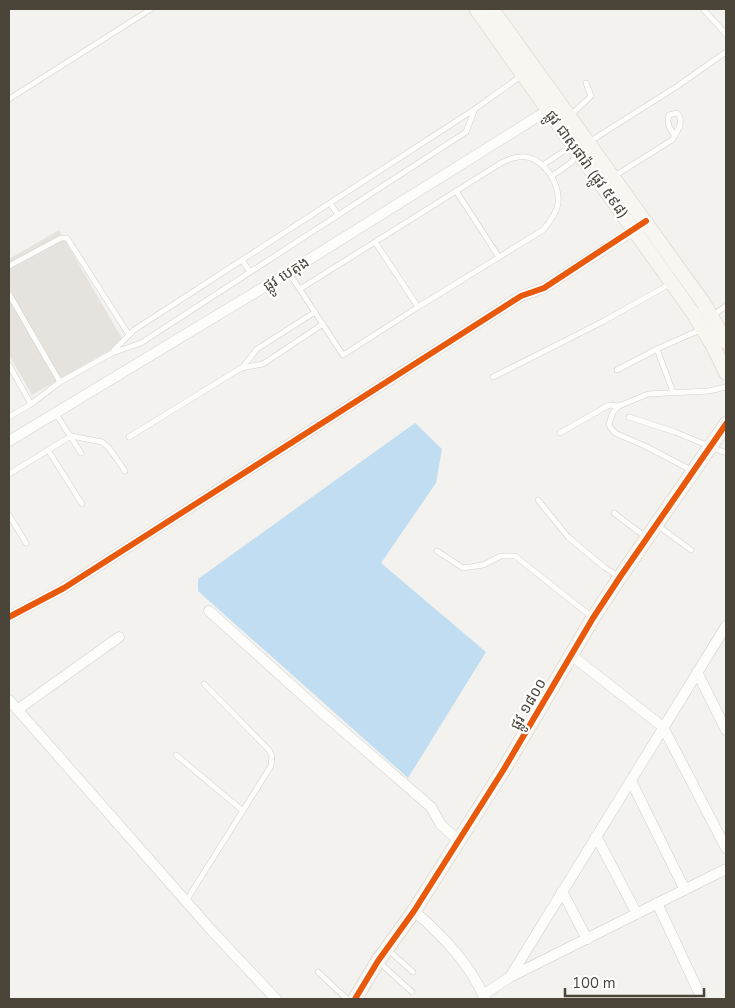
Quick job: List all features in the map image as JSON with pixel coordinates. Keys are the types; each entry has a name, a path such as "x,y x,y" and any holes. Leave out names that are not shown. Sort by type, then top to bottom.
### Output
{"main road":[{"name":"ផ្លូវ ជាសុផារ៉ា (ផ្លូវ ៥៩៨)","path":"476,9 528,71 554,106 570,116 712,316 723,342 726,372"},
{"name":"ផ្លូវ ជាសុផារ៉ា (ផ្លូវ ៥៩៨)","path":"492,9 528,71"},
{"name":"ផ្លូវ ជាសុផារ៉ា (ផ្លូវ ៥៩៨)","path":"554,106 558,124 635,230 703,329 723,342"},
{"name":"ផ្លូវ ១៨០០","path":"355,999 504,770 593,618 726,424"}],"street":[{"name":"ផ្លូវ បេតុង","path":"9,441 289,272 554,106"},
{"path":"9,617 64,588 522,296 544,288 646,221"},
{"path":"210,611 318,710 431,807 441,825 458,840"},
{"path":"510,978 726,626"},
{"path":"17,710 119,637"},
{"path":"571,655 663,727 726,848"},
{"path":"697,672 726,730"},
{"path":"9,700 186,901 276,999"},
{"path":"630,780 685,890"},
{"path":"596,836 637,914"},
{"path":"414,911 440,933 459,956 484,997 510,978 726,869"},
{"path":"562,892 587,939"},
{"path":"657,903 702,999"}],"lane":[{"path":"9,99 151,9"},
{"path":"703,9 726,34"},
{"path":"543,165 564,151 577,150 676,87 726,52"},
{"path":"112,352 134,330 475,109 528,71"},
{"path":"558,124 570,116 591,96 586,83"},
{"path":"9,418 60,382 112,352 140,343 466,132 475,109"},
{"path":"602,184 668,143 675,136"},
{"path":"552,176 572,162 577,150"},
{"path":"289,272 300,289 315,312 323,324 343,355 543,230 553,217 558,205 556,184 552,176 536,159 520,156 510,158 300,289"},
{"path":"456,191 499,257"},
{"path":"330,203 338,215"},
{"path":"9,266 61,238 67,238 129,335"},
{"path":"375,242 418,308"},
{"path":"242,260 250,272"},
{"path":"493,377 602,322 672,283"},
{"path":"9,294 60,382"},
{"path":"712,316 726,306"},
{"path":"129,437 241,368 257,349 315,312"},
{"path":"241,368 263,364 323,324"},
{"path":"617,370 657,349 703,329"},
{"path":"657,349 673,392"},
{"path":"9,365 31,404"},
{"path":"694,471 612,430 610,420 613,412 619,406 648,394 709,391 726,387"},
{"path":"560,433 609,405 619,406"},
{"path":"56,414 81,453"},
{"path":"629,417 675,432 726,453"},
{"path":"9,474 71,436 102,442 109,448 125,471"},
{"path":"48,450 82,504"},
{"path":"538,500 568,537 604,567 620,577"},
{"path":"614,513 647,538"},
{"path":"9,515 26,543"},
{"path":"657,524 691,550"},
{"path":"437,551 463,568 483,565 501,556 515,556 593,618"},
{"path":"186,901 271,766 272,756 269,750 204,684"},
{"path":"176,756 242,810"},
{"path":"387,948 413,972"},
{"path":"378,961 412,992"},
{"path":"318,972 347,999"}],"shaded area":[{"path":"59,230 124,342 32,395 9,355 9,259"}],"water":[{"path":"415,423 442,449 436,483 381,563 486,652 408,778 198,591 198,579"}],"cycle path":[{"path":"9,617 64,588 521,296 544,288 646,221"},
{"path":"355,999 378,961 414,911 504,769 593,618 726,424"}]}
